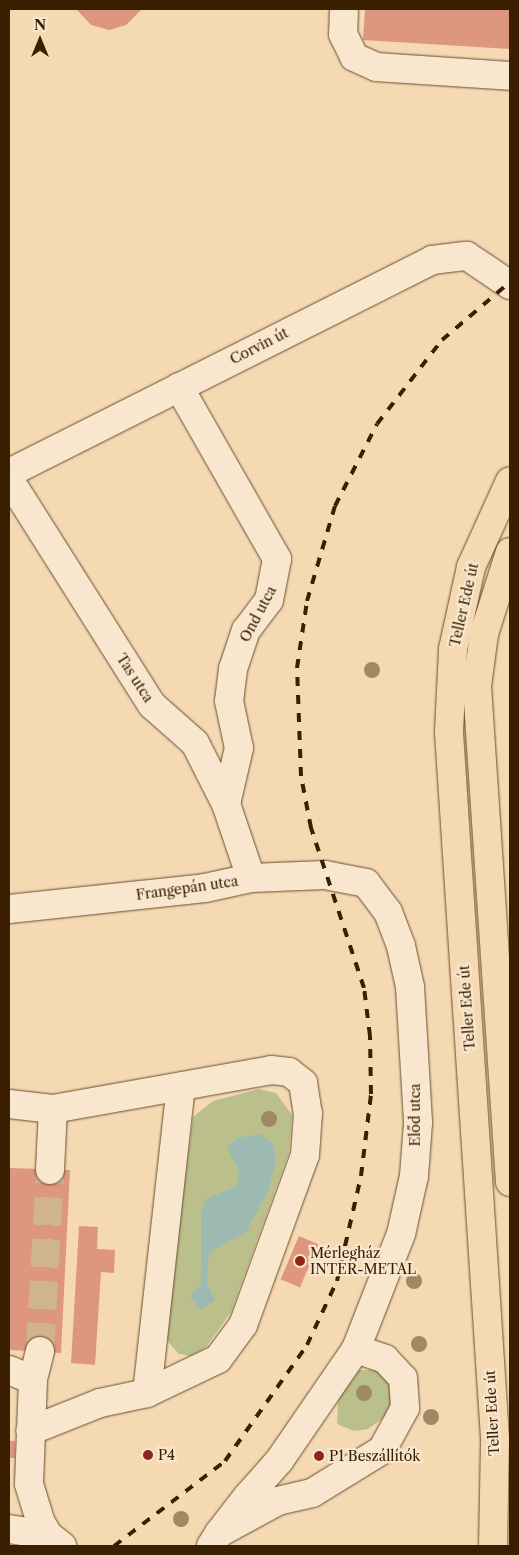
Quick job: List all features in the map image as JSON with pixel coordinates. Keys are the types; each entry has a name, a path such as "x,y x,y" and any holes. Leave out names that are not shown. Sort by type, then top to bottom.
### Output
{"main road":[{"name":"Teller Ede út","path":"493,1546 495,1438 449,732 453,649 471,567 510,481"},
{"name":"Teller Ede út","path":"510,552 484,634 477,686 510,1182"}],"street":[{"path":"344,9 343,34 354,57 376,68 510,76"},
{"name":"Corvin út","path":"9,473 432,260 467,256 509,285"},
{"name":"Ond utca","path":"179,387 277,559 269,600 246,630 234,669 230,701 239,748 226,804"},
{"name":"Tas utca","path":"9,479 152,705 195,743 226,804 251,878"},
{"name":"Frangepán utca","path":"9,909 205,888 251,878 325,875 366,883"},
{"name":"Előd utca","path":"215,1539 279,1461 356,1349 401,1234 414,1176 418,1123 410,986 402,946 388,912 366,883"},
{"path":"9,1104 53,1109 271,1070 289,1072 303,1083 308,1113 305,1155 243,1325 218,1359 147,1393 100,1403 42,1426"},
{"path":"147,1393 181,1086"},
{"path":"50,1170 53,1109"},
{"path":"215,1539 278,1501 312,1493 382,1450 405,1408 403,1378 385,1359 356,1349"},
{"path":"9,1529 50,1534 29,1484 42,1426 21,1375 40,1351"}],"green space":[{"path":"259,1089 276,1093 292,1115 289,1152 231,1312 206,1347 190,1356 179,1354 164,1337 193,1117 213,1101"},
{"path":"356,1370 378,1370 390,1379 395,1392 386,1416 368,1429 354,1431 337,1424 338,1402 347,1378"}],"water":[{"path":"260,1134 273,1144 276,1160 268,1191 246,1232 209,1252 207,1284 215,1300 201,1310 190,1297 201,1284 201,1215 206,1199 237,1186 239,1171 227,1147 237,1138"}],"building":[{"path":"76,9 142,9 126,25 109,30 91,25"},
{"path":"365,9 510,9 510,49 363,40"},
{"path":"9,1168 70,1170 61,1353 9,1350"},
{"path":"79,1226 98,1227 97,1249 115,1250 114,1273 101,1272 95,1365 71,1363"},
{"name":"Mérlegház INTER-METAL","path":"299,1236 318,1244 300,1287 281,1279"},
{"path":"9,1441 15,1441 15,1458 9,1458"}],"tunnel":[{"path":"40,1351 50,1170"}],"railway":[{"path":"114,1546 225,1461 307,1345 337,1281 361,1176 371,1094 370,1036 364,988 311,828 301,776 297,668 307,601 335,506 377,424 442,340 510,282"}],"place":[{"name":"Mérlegház INTER-METAL","path":"300,1261"},
{"name":"P4","path":"148,1455"},
{"name":"P1 Beszállítók","path":"319,1456"}]}
